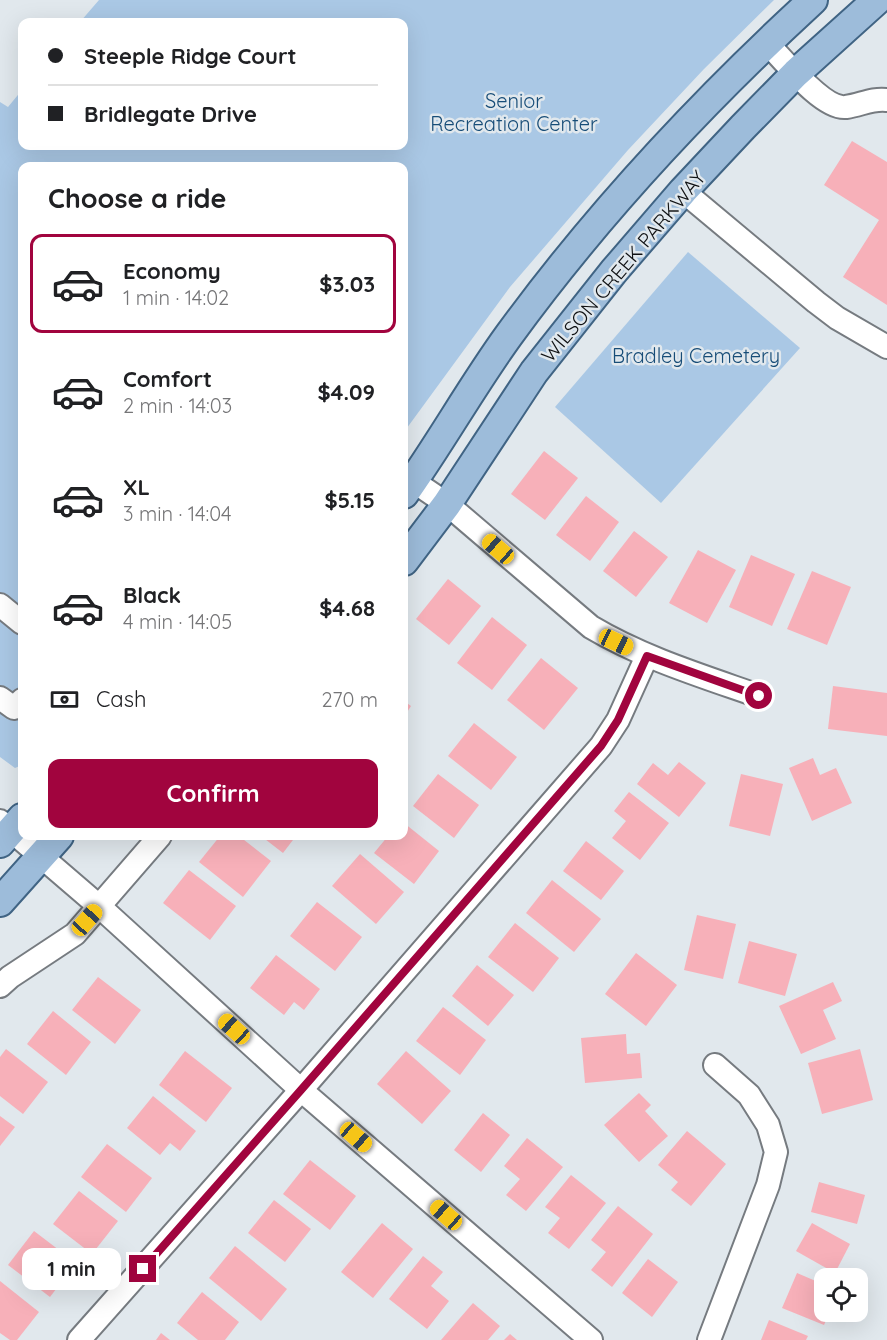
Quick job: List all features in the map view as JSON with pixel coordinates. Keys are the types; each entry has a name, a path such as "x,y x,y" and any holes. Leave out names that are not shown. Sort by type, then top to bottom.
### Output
{"main road":[{"path":"408,487 507,337 580,243 663,148 813,0"},
{"name":"WILSON CREEK PARKWAY","path":"408,556 447,504 534,372 578,315 683,191 796,73 877,0"},
{"path":"0,902 50,845"}],"street":[{"path":"767,43 832,105 844,108 869,100 887,100"},
{"path":"683,191 823,307 887,347"},
{"path":"408,487 447,504 591,627 616,642 647,656 759,696"},
{"path":"0,605 18,619"},
{"path":"80,1340 601,746 618,720 647,656"},
{"path":"0,698 14,708 18,704"},
{"path":"0,986 10,976 75,934 157,840"},
{"path":"50,845 100,907 301,1090 591,1340"},
{"path":"709,1340 768,1185 776,1152 768,1125 749,1095 715,1065"}],"green space":[{"name":"Senior Recreation Center","path":"99,0 774,0 704,69 628,150 510,287 408,427 408,162 18,162 18,767 15,768 0,757 0,102 8,107 18,95 18,150 408,150 408,18 83,18"},
{"name":"Bradley Cemetery","path":"688,252 800,348 661,503 555,407"}],"building":[{"path":"852,141 887,162 887,305 843,277 879,220 824,185"},
{"path":"544,451 578,478 545,520 511,494"},
{"path":"586,496 619,522 590,561 556,535"},
{"path":"634,531 668,557 636,597 603,571"},
{"path":"698,550 736,570 707,623 669,603"},
{"path":"751,555 795,574 772,626 729,607"},
{"path":"812,571 851,587 827,645 787,629"},
{"path":"448,579 481,606 449,645 416,619"},
{"path":"492,617 527,645 492,690 457,663"},
{"path":"541,658 578,688 544,730 507,700"},
{"path":"833,686 887,693 887,736 828,729"},
{"path":"474,723 517,757 491,790 448,756"},
{"path":"813,758 820,775 836,768 852,803 812,821 789,768"},
{"path":"679,762 706,783 679,817 637,784 653,763 668,775"},
{"path":"438,774 479,805 454,838 413,806"},
{"path":"741,774 783,784 770,836 729,826"},
{"path":"629,792 669,823 640,860 612,838 626,821 614,811"},
{"path":"408,826 439,851 414,884 374,853 385,840 408,840"},
{"path":"217,840 244,840 271,861 243,897 199,862"},
{"path":"266,840 293,840 283,853"},
{"path":"586,841 624,871 601,900 563,871"},
{"path":"360,854 404,892 376,924 332,886"},
{"path":"189,870 236,906 210,940 163,903"},
{"path":"552,880 601,919 574,952 526,913"},
{"path":"317,902 362,937 335,971 290,936"},
{"path":"697,915 736,924 723,979 684,970"},
{"path":"515,923 559,958 533,992 488,957"},
{"path":"749,941 797,954 785,996 738,983"},
{"path":"636,953 677,985 646,1026 605,994"},
{"path":"276,955 320,989 304,1010 294,1002 284,1015 250,988"},
{"path":"477,965 514,995 488,1026 452,996"},
{"path":"98,977 141,1010 115,1044 72,1010"},
{"path":"833,982 842,1001 823,1010 836,1039 801,1054 779,1006"},
{"path":"443,1007 486,1040 460,1075 416,1041"},
{"path":"53,1011 91,1042 66,1075 27,1044"},
{"path":"626,1034 627,1054 640,1053 642,1078 585,1083 581,1038"},
{"path":"6,1049 48,1082 23,1114 0,1096 0,1057"},
{"path":"860,1049 873,1100 822,1114 808,1063"},
{"path":"185,1051 232,1088 206,1122 159,1085"},
{"path":"406,1051 451,1091 422,1124 377,1084"},
{"path":"639,1093 651,1105 645,1111 668,1136 639,1162 604,1125"},
{"path":"153,1096 196,1131 180,1151 170,1143 160,1155 127,1128"},
{"path":"483,1113 510,1135 481,1172 454,1150"},
{"path":"0,1116 15,1127 0,1146"},
{"path":"687,1131 726,1164 691,1206 671,1190 678,1182 658,1165"},
{"path":"527,1138 563,1167 526,1211 506,1195 520,1179 504,1166"},
{"path":"107,1144 152,1178 126,1212 81,1177"},
{"path":"310,1160 356,1196 330,1230 283,1194"},
{"path":"571,1175 606,1203 569,1249 548,1233 560,1218 545,1207"},
{"path":"819,1182 865,1195 857,1224 811,1212"},
{"path":"79,1191 118,1221 92,1254 53,1224"},
{"path":"274,1200 311,1229 285,1262 248,1233"},
{"path":"618,1206 653,1234 612,1287 591,1270 606,1252 591,1240"},
{"path":"382,1223 413,1249 373,1298 341,1272"},
{"path":"812,1223 850,1244 838,1268 826,1268 796,1251"},
{"path":"34,1231 76,1263 50,1297 8,1265"},
{"path":"235,1246 287,1289 261,1321 209,1278"},
{"path":"423,1256 443,1272 431,1286 449,1301 427,1329 389,1299"},
{"path":"648,1259 678,1282 652,1317 622,1293"},
{"path":"797,1273 814,1280 814,1321 782,1308"},
{"path":"0,1281 39,1312 17,1340 10,1340 0,1333"},
{"path":"202,1292 239,1322 225,1340 198,1340 177,1323"},
{"path":"473,1303 500,1326 488,1340 441,1340"},
{"path":"769,1320 808,1336 806,1340 761,1340"},
{"path":"161,1333 170,1340 156,1340"},
{"path":"510,1334 517,1340 504,1340"}],"route":[{"path":"143,1269 601,746 618,720 647,656 759,696"}]}
